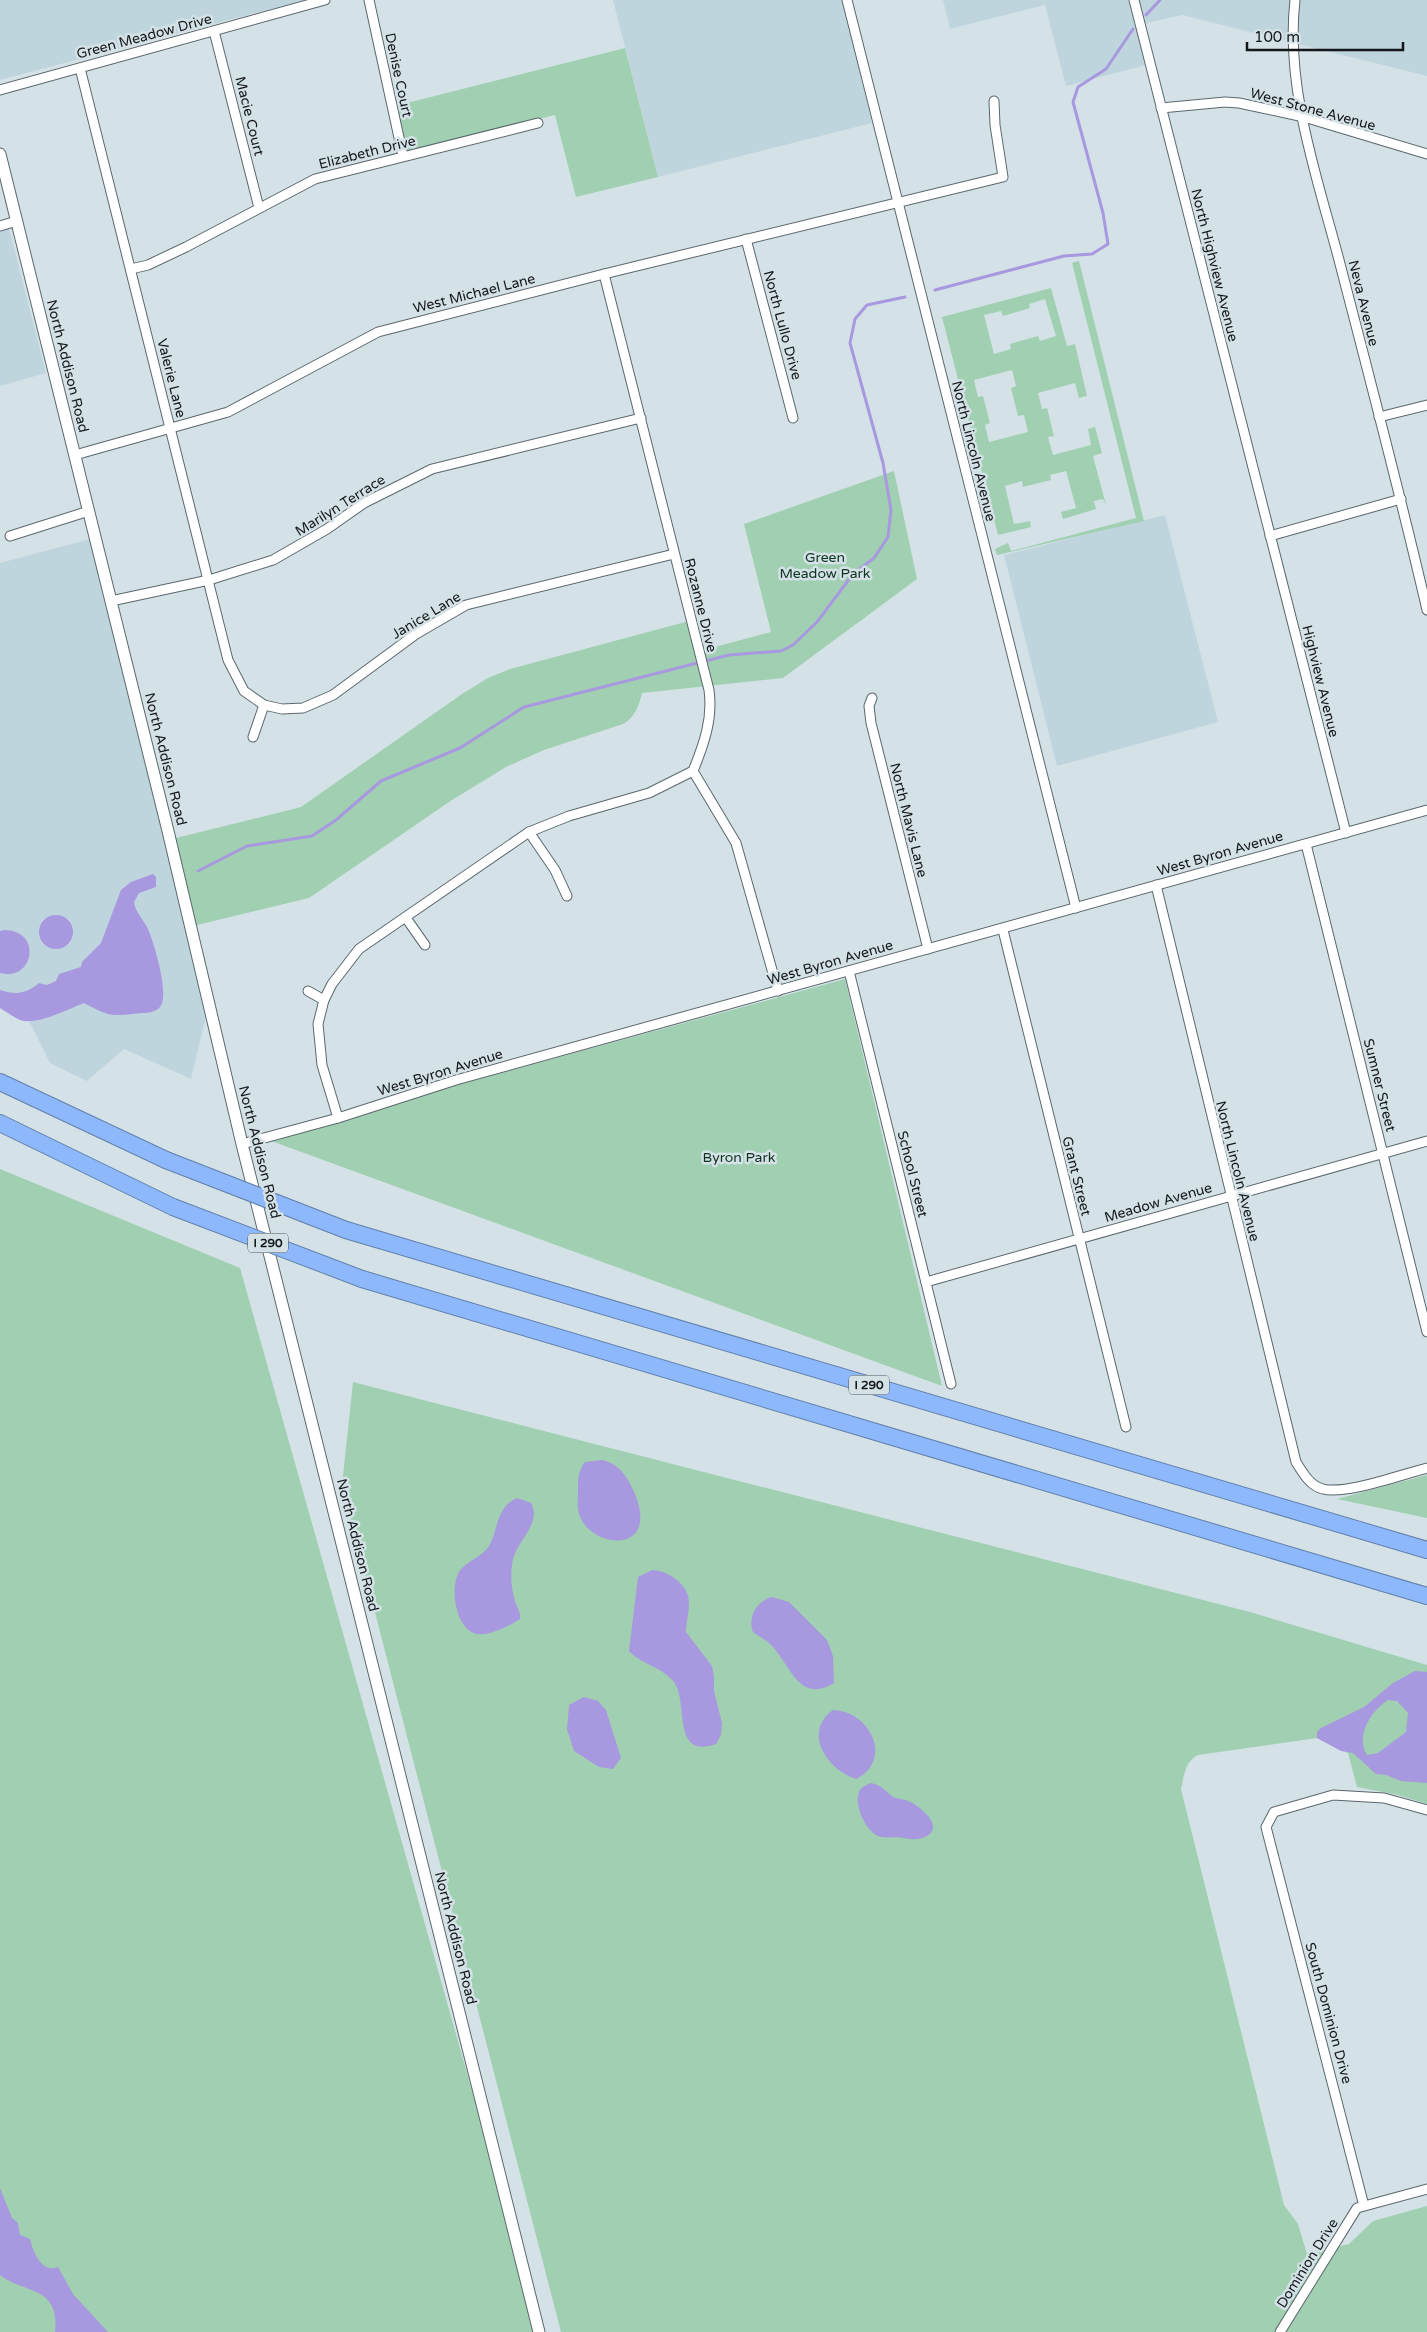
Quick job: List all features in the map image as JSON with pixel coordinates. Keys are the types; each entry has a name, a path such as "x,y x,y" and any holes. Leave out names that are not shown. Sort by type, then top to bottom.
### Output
{"highway":[{"name":"I 290","path":"0,1082 166,1160 346,1230 1427,1550"},
{"name":"I 290","path":"0,1123 173,1208 362,1279 1427,1596"}],"street":[{"name":"Green Meadow Drive","path":"0,90 325,0"},
{"name":"Denise Court","path":"369,0 403,156"},
{"name":"North Lincoln Avenue","path":"847,0 1076,908"},
{"name":"North Highview Avenue","path":"1134,0 1270,536"},
{"name":"Neva Avenue","path":"1295,0 1293,51 1304,117 1401,499 1427,610"},
{"name":"Macie Court","path":"214,31 259,208"},
{"name":"Valerie Lane","path":"80,68 228,660 244,691"},
{"name":"West Michael Lane","path":"74,455 228,412 378,332 604,274 1003,177 995,125 994,102"},
{"name":"West Stone Avenue","path":"1161,108 1225,102 1304,117 1427,154"},
{"name":"Elizabeth Drive","path":"131,270 148,265 186,247 315,179 538,123"},
{"name":"North Addison Road","path":"0,154 89,511 242,1144 539,2332"},
{"path":"0,226 17,221"},
{"name":"North Lullo Drive","path":"746,239 793,418"},
{"name":"Rozanne Drive","path":"604,274 701,657 711,704 710,720 693,771"},
{"path":"1379,417 1427,405"},
{"name":"Marilyn Terrace","path":"111,601 209,580 251,568 291,551 364,503 421,473 641,418"},
{"path":"1270,536 1401,499"},
{"path":"10,536 89,511"},
{"name":"Highview Avenue","path":"1270,536 1346,833"},
{"name":"Janice Lane","path":"244,691 264,705 282,709 303,708 322,701 348,685 416,634 466,605 674,554"},
{"name":"North Mavis Lane","path":"872,698 869,706 871,723 928,949"},
{"path":"253,737 264,705"},
{"path":"338,1118 322,1064 318,1044 318,1024 324,1000 344,966 359,949 529,832 569,816 649,793 693,771 736,843 778,991"},
{"name":"West Byron Avenue","path":"242,1144 338,1118 456,1080 928,949 1003,930 1427,810"},
{"path":"529,832 555,870 567,896"},
{"name":"Sumner Street","path":"1306,844 1427,1332"},
{"name":"North Lincoln Avenue","path":"1156,886 1296,1462 1309,1482 1323,1490 1343,1490 1427,1468"},
{"path":"406,918 425,946"},
{"name":"Grant Street","path":"1003,930 1126,1428"},
{"name":"School Street","path":"849,971 951,1384"},
{"path":"308,991 324,1000"},
{"name":"Meadow Avenue","path":"926,1282 1427,1141"},
{"name":"South Dominion Drive","path":"1361,2207 1266,1827 1274,1812 1333,1795 1384,1798 1427,1810"},
{"path":"1361,2207 1427,2189"},
{"name":"Dominion Drive","path":"1280,2332 1361,2207"}],"shaded area":[{"path":"0,0 305,0 0,80"},
{"path":"613,0 842,0 872,123 658,177"},
{"path":"943,0 1130,0 1146,65 1066,86 1045,5 950,29"},
{"path":"1137,0 1427,0 1427,76 1182,15 1143,24"},
{"path":"7,220 46,373 0,386 0,222"},
{"path":"1165,515 1218,722 1057,766 1004,555"},
{"path":"90,539 207,1012 191,1079 124,1049 87,1081 50,1063 24,1011 0,994 0,563"},
{"path":"153,874 156,877 156,887 139,893 134,902 148,929 160,969 163,1001 158,1009 147,1013 112,1015 84,1003 44,1019 27,1021 20,1020 0,1008 0,990 16,993 30,989 39,983 47,985 56,981 59,974 81,967 82,962 101,943 121,890 131,882"},
{"path":"56,915 63,916 68,920 72,925 72,939 68,944 63,948 56,949 49,948 44,944 40,939 39,932 40,925 44,920 49,916"},
{"path":"0,931 16,932 25,938 29,946 29,955 26,963 20,970 12,974 0,973"},
{"path":"602,1460 619,1468 635,1494 640,1514 638,1528 631,1537 620,1540 608,1539 596,1534 586,1526 579,1514 578,1483 581,1469 585,1462"},
{"path":"517,1498 531,1503 534,1510 534,1518 516,1552 512,1564 512,1586 520,1619 493,1632 477,1634 470,1631 464,1625 457,1609 455,1590 458,1574 468,1563 486,1550 501,1513 510,1502"},
{"path":"652,1570 663,1572 674,1578 683,1586 688,1596 686,1632 712,1666 714,1676 714,1691 722,1723 721,1735 716,1744 702,1747 693,1744 687,1737 681,1702 674,1682 664,1673 629,1651 638,1577"},
{"path":"772,1597 789,1602 827,1640 833,1656 834,1683 822,1688 812,1689 804,1686 797,1680 770,1644 753,1632 751,1626 752,1615 762,1602"},
{"path":"1415,1671 1427,1672 1427,1783 1401,1781 1386,1775 1376,1774 1353,1753 1341,1751 1317,1738 1317,1732 1321,1728 1364,1707 1393,1683","holes":["1388,1700 1397,1701 1408,1713 1406,1732 1378,1753 1367,1755 1363,1740 1367,1724 1376,1711"]},
{"path":"584,1697 598,1701 606,1710 621,1758 613,1769 599,1767 574,1751 567,1729 569,1705"},
{"path":"833,1710 846,1712 858,1719 867,1727 873,1738 874,1760 867,1771 856,1779 836,1768 822,1749 819,1729 824,1719"},
{"path":"871,1783 881,1787 893,1797 913,1803 924,1811 932,1822 932,1832 927,1836 916,1839 881,1837 873,1833 865,1823 858,1804 860,1790"},
{"path":"0,2188 12,2218 18,2223 20,2235 30,2239 33,2250 43,2265 52,2268 58,2267 73,2294 108,2332 55,2332 55,2317 52,2306 46,2298 0,2275"}],"green space":[{"path":"625,48 658,177 576,197 555,115 404,153 395,106"},
{"path":"1079,261 1144,521 997,555 995,549 1008,543 1011,551 1136,518 1072,263"},
{"path":"1051,288 1067,346 1075,344 1087,396 1079,398 1075,383 1038,393 1042,409 1047,408 1054,436 1048,437 1053,455 1091,445 1088,429 1095,427 1102,453 1093,456 1106,505 1103,499 1094,501 1096,509 1063,519 1061,512 1076,508 1066,471 1050,475 1051,480 1023,487 1022,481 1005,486 1014,524 1030,521 1031,527 998,535 942,317","holes":["1045,299 1056,336 1040,341 1038,336 1010,344 1011,349 994,354 984,315 1001,311 1003,316 1030,308 1029,304","1012,370 1016,386 1011,388 1018,416 1024,415 1028,432 989,442 985,425 990,423 983,396 978,397 974,380"]},
{"name":"Green Meadow Park","path":"894,471 917,579 783,678 642,693 636,711 623,724 544,750 506,767 452,800 309,898 193,926 172,839 301,807 462,694 488,678 510,669 689,621 696,652 771,632 744,524"},
{"name":"Byron Park","path":"845,979 942,1386 263,1138"},
{"path":"0,1169 240,1268 540,2332 0,2332"},
{"path":"353,1382 1250,1612 1427,1665 1427,1804 1398,1795 1357,1787 1348,1753 1317,1738 1198,1755 1188,1765 1181,1789 1284,2205 1298,2224 1307,2254 1349,2244 1373,2221 1427,2206 1427,2332 561,2332 342,1485"},
{"path":"1427,1475 1427,1518 1337,1499"}],"waterway":[{"path":"1146,15 1160,0"},
{"path":"935,290 1064,256 1092,254 1108,244 1103,213 1073,102 1078,87 1106,69 1133,29"},
{"path":"198,871 247,846 312,836 336,820 381,781 460,748 524,707 729,655 781,651 793,645 817,622 853,574 874,558 888,537 891,510 883,463 850,343 855,319 867,305 905,297"}]}
